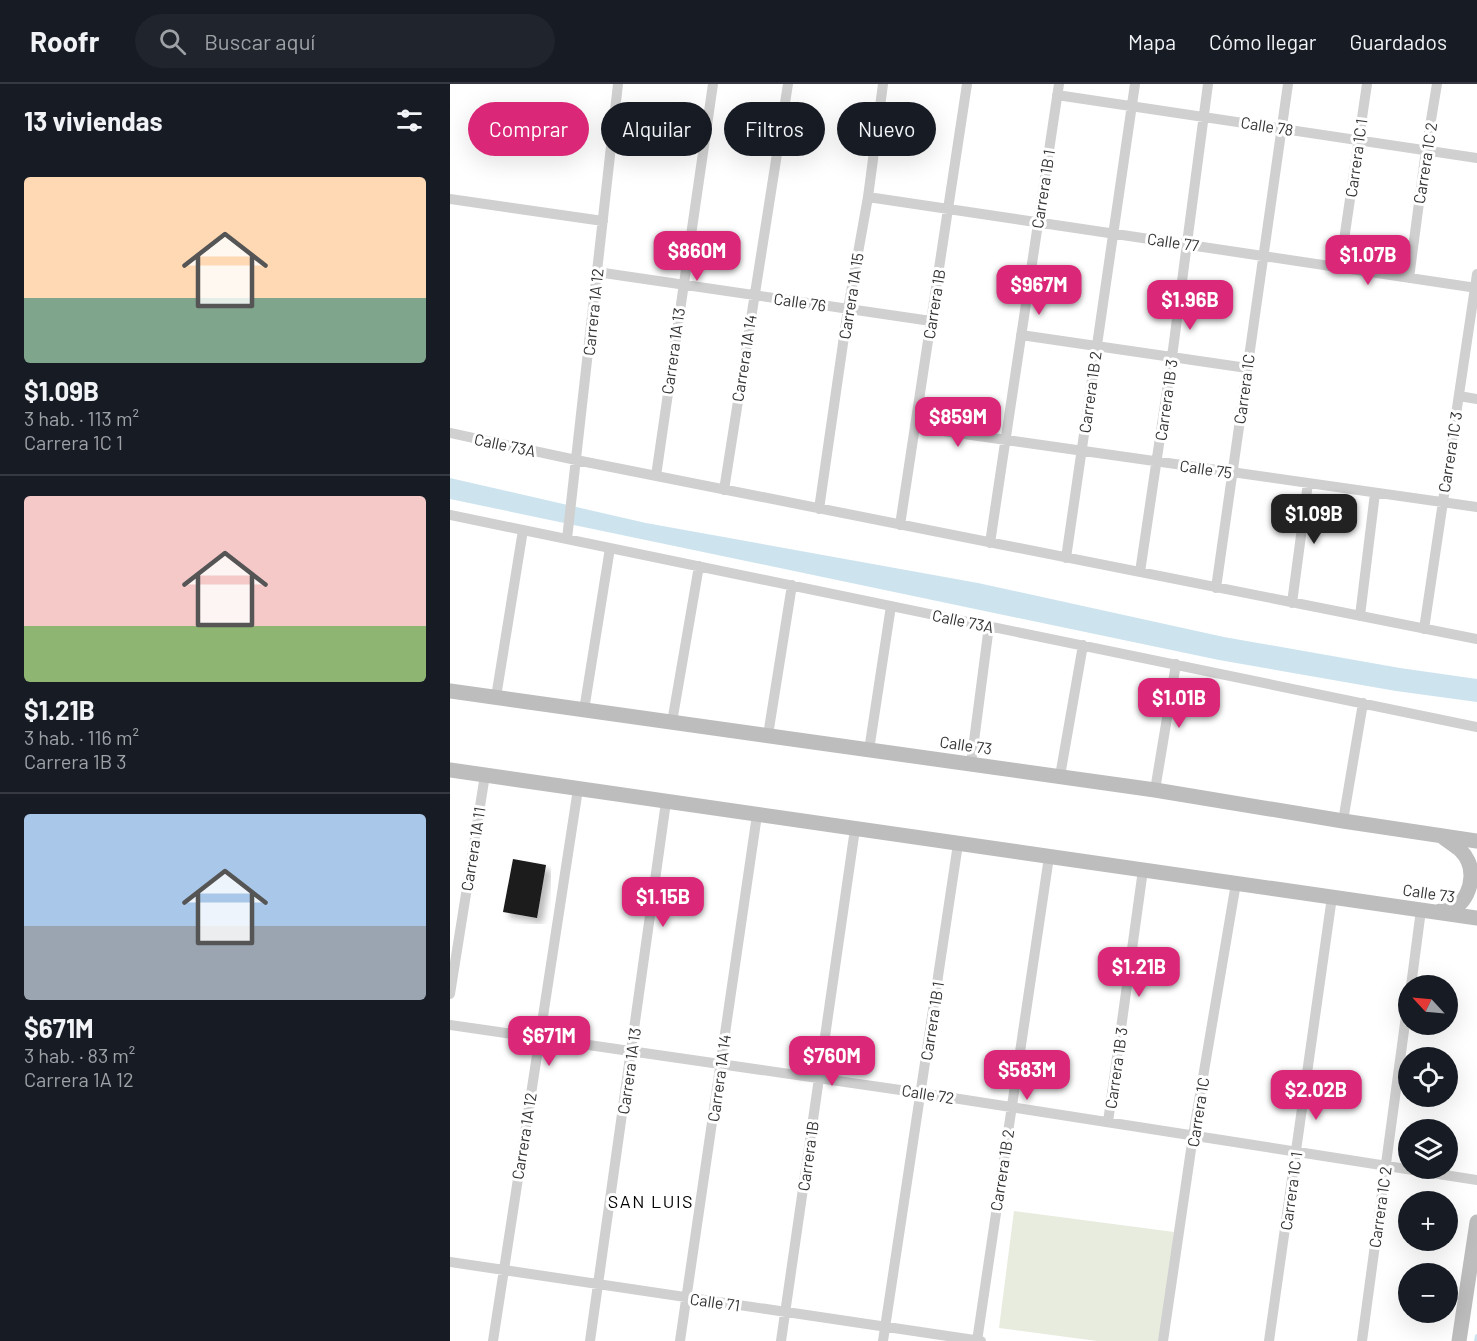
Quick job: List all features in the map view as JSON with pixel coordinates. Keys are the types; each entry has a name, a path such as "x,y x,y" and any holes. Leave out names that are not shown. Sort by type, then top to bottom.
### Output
{"main road":[{"name":"Calle 73","path":"453,692 1060,776 1477,841"},
{"name":"Calle 73","path":"450,770 1477,918"},
{"path":"1426,911 1445,912 1458,905 1467,894 1471,881 1471,867 1464,854 1440,836"},
{"path":"1459,1341 1477,1222"}],"street":[{"name":"Carrera 1A 12","path":"568,535 618,84"},
{"name":"Carrera 1A 13","path":"656,476 713,84"},
{"name":"Carrera 1A 14","path":"724,490 788,84"},
{"name":"Carrera 1A 15","path":"819,509 848,309 868,197 883,84"},
{"name":"Carrera 1B","path":"900,525 967,84"},
{"name":"Carrera 1B 2","path":"1066,558 1135,84"},
{"name":"Carrera 1B 3","path":"1140,573 1172,357 1208,84"},
{"name":"Carrera 1C","path":"1216,588 1288,84"},
{"name":"Carrera 1C 1","path":"1340,267 1366,84"},
{"name":"Carrera 1C 2","path":"1408,278 1437,84"},
{"name":"Calle 78","path":"1058,89 1132,106 1477,158"},
{"name":"Carrera 1B 1","path":"990,543 1058,89"},
{"name":"Calle 77","path":"868,197 1476,288"},
{"path":"450,199 603,222"},
{"name":"Calle 76","path":"597,272 931,321"},
{"name":"Carrera 1C 3","path":"1424,629 1477,274"},
{"path":"1021,334 1247,368"},
{"path":"1459,396 1477,399"},
{"name":"Calle 75","path":"915,427 1477,507"},
{"name":"Calle 73A","path":"450,433 575,465 656,476 1477,639"},
{"path":"1292,603 1308,483"},
{"path":"1359,616 1374,493"},
{"name":"Calle 73A","path":"450,515 524,530 568,535 610,548 1477,727"},
{"path":"496,697 524,530"},
{"path":"584,710 610,548"},
{"path":"672,722 699,566"},
{"path":"768,735 792,585"},
{"path":"869,750 891,606"},
{"path":"971,764 989,626"},
{"path":"1060,776 1083,645"},
{"path":"1155,790 1176,664"},
{"path":"1343,821 1363,703"},
{"name":"Carrera 1A 11","path":"450,994 485,776"},
{"name":"Carrera 1A 12","path":"493,1341 578,789"},
{"name":"Carrera 1A 13","path":"590,1341 666,802"},
{"name":"Carrera 1A 14","path":"680,1341 757,814"},
{"name":"Carrera 1B","path":"781,1341 855,829"},
{"name":"Carrera 1B 1","path":"883,1341 958,844"},
{"name":"Carrera 1B 2","path":"978,1341 1049,857"},
{"name":"Carrera 1B 3","path":"1108,1122 1143,870"},
{"name":"Carrera 1C","path":"1163,1341 1193,1136 1236,883"},
{"name":"Carrera 1C 1","path":"1269,1341 1332,897"},
{"path":"1413,975 1426,911"},
{"name":"Calle 72","path":"450,1025 921,1093 1477,1180"},
{"name":"Carrera 1C 2","path":"1362,1341 1403,1035"},
{"name":"Calle 71","path":"450,1262 978,1341"}],"shaded area":[{"path":"1014,1211 1174,1232 1161,1341 1097,1341 999,1328"}],"water":[{"path":"450,478 646,523 978,583 1224,637 1477,679 1477,702 1396,691 1219,660 450,499"}],"building":[{"path":"513,859 546,865 537,918 503,912"}],"waterway":[{"path":"1476,1341 1477,1336"}],"district":[{"name":"SAN LUIS","path":"651,1202"}]}
